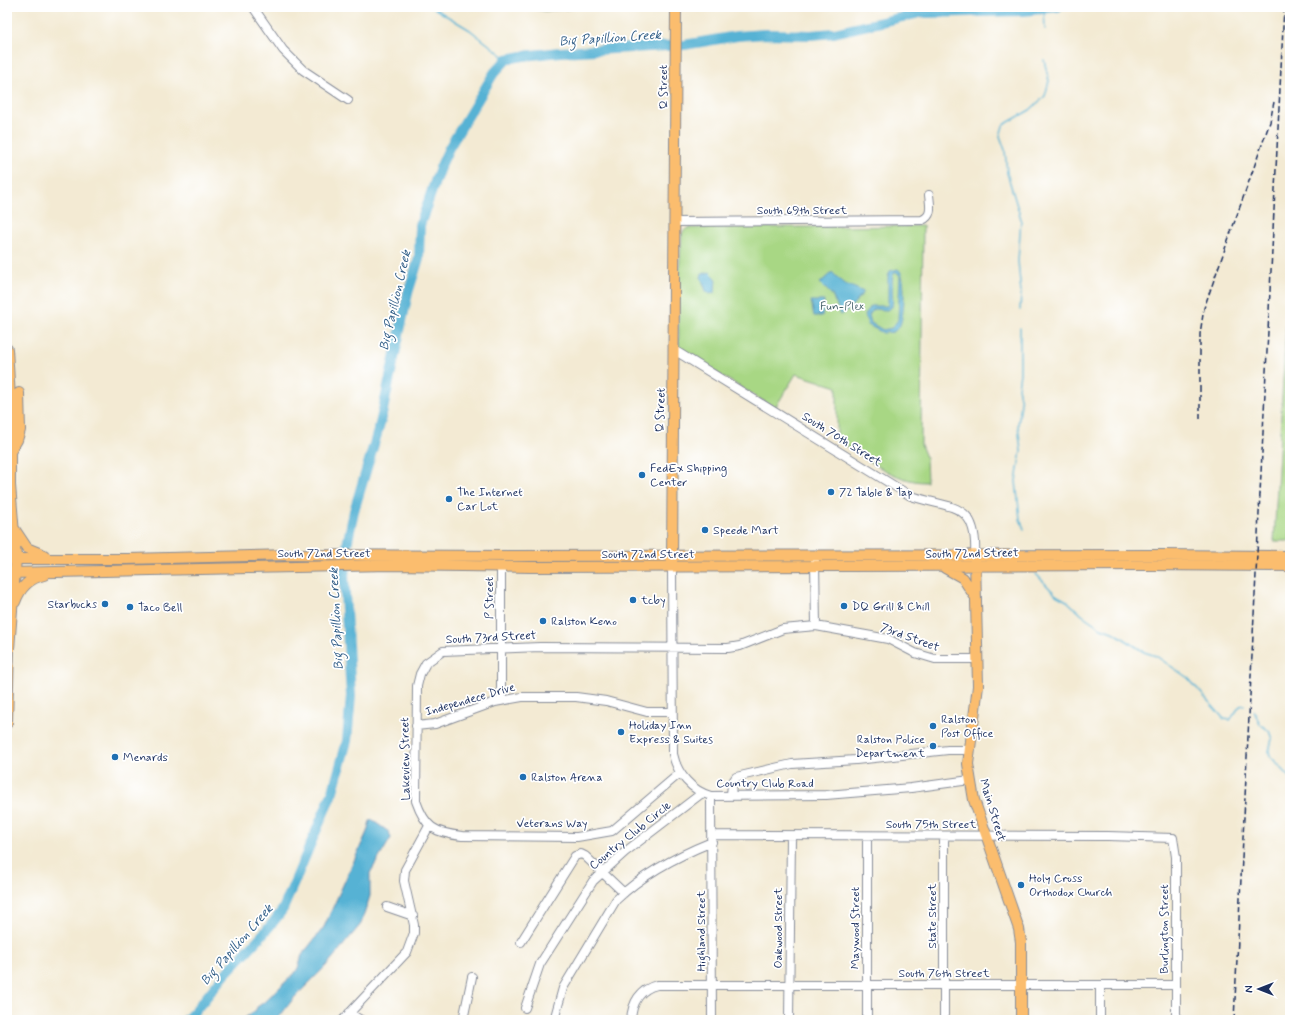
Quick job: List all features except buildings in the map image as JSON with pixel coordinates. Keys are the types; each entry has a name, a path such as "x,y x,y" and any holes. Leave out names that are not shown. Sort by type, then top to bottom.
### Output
{"main road":[{"name":"Q Street","path":"672,567 672,425 676,222 676,9"},
{"path":"7,349 10,398 10,453 13,534 11,558 13,600 7,723"},
{"path":"10,453 17,440 20,430 20,393"},
{"path":"12,520 17,535 27,548 41,555 68,560"},
{"path":"7,543 13,534"},
{"name":"South 72nd Street","path":"11,558 68,560 321,555 1290,556"},
{"name":"Main Street","path":"975,555 974,595 978,659 977,698 969,750 970,780 974,800 1019,929 1021,1020"},
{"path":"501,566 507,562 539,561 550,556"},
{"name":"South 72nd Street","path":"11,573 319,566 1290,566"},
{"path":"941,566 963,578 974,595"},
{"path":"12,611 17,597 27,583 40,576 68,571"},
{"path":"7,589 13,600"}],"street":[{"path":"253,7 283,50 303,70 348,100"},
{"name":"South 69th Street","path":"676,222 922,220 928,217 930,213 929,195"},
{"name":"South 70th Street","path":"674,350 909,495 953,506 961,511 973,530 975,555"},
{"path":"815,556 816,626"},
{"name":"P Street","path":"501,566 501,701"},
{"name":"Q Street","path":"672,567 673,754 680,773 696,789 711,796"},
{"name":"73rd Street","path":"672,648 728,648 740,646 783,629 816,626 888,639 915,653 935,659 978,659"},
{"name":"South 73rd Street","path":"432,656 442,651 500,648 672,648"},
{"name":"Lakeview Street","path":"428,826 421,816 416,801 416,726 417,686 420,674 432,656"},
{"name":"Independece Drive","path":"416,726 435,724 501,701 522,697 576,697 606,701 647,712 672,712"},
{"path":"731,796 732,783 736,778 778,766 948,750 969,750"},
{"name":"Veterans Way","path":"428,826 443,833 462,836 577,837 599,834 612,831 680,773"},
{"name":"Country Club Road","path":"713,838 711,796 826,795 911,788 970,780"},
{"name":"Country Club Circle","path":"525,1008 540,964 585,891 603,871 702,793"},
{"path":"343,1020 406,952 414,933 413,916 404,881 405,870 428,826"},
{"name":"South 75th Street","path":"713,838 791,836 987,836 1173,838"},
{"name":"Oakwood Street","path":"789,1020 791,836"},
{"name":"Maywood Street","path":"867,836 867,1020"},
{"name":"State Street","path":"944,836 944,1020"},
{"path":"554,1020 566,982 610,909 624,893 665,863 713,838"},
{"name":"Highland Street","path":"712,1020 713,838"},
{"name":"Burlington Street","path":"1173,838 1176,857 1176,1020"},
{"path":"521,942 575,856 581,854 585,856 603,871 624,893"},
{"path":"387,907 413,916"},
{"path":"463,1020 472,977"},
{"name":"South 76th Street","path":"631,1020 636,999 640,994 652,986 668,984 1176,985"},
{"path":"1100,985 1100,1020"},
{"path":"349,1013 361,1020"}],"green space":[{"path":"519,7 589,7 545,11"},
{"name":"Fun-Plex","path":"923,226 921,445 926,457 927,482 903,478 891,473 869,461 837,440 837,387 796,374 775,408 679,350 678,284 682,233 687,228"},
{"path":"1290,253 1290,541 1274,541"}],"water":[{"path":"898,269 903,278 903,310 898,328 893,332 883,333 868,325 865,315 871,306 888,306 888,276 890,271","holes":["894,273 898,273 900,276 898,320 892,328 883,330 871,323 869,315 874,309 887,310 892,307 893,276"]},
{"path":"710,272 716,278 715,292 710,294 706,291 701,277 702,274"},
{"path":"832,272 843,283 864,292 850,308 841,315 832,295 820,283"},
{"path":"811,301 824,301 822,316 814,316"},
{"path":"372,820 389,832 391,838 370,873 370,896 361,924 326,966 293,999 277,1020 242,1020 256,1010 257,1007 295,973 302,955 324,927 367,832 370,821"}],"waterway":[{"path":"432,7 470,30 507,59"},
{"name":"Big Papillion Creek","path":"186,1020 226,973 270,926 283,909 333,791 347,741 351,696 344,576 347,545 354,511 380,424 408,293 419,258 420,225 439,170 449,148 494,73 507,59 523,56 560,52 684,45 737,36 765,34 811,35 834,33 920,13 1023,11 1058,7"},
{"path":"1044,9 1045,29"},
{"path":"1020,310 1021,293 1018,261 1021,219 1007,173 1005,150 1000,136 1003,126 1030,110 1045,96 1049,81 1044,60"},
{"path":"1020,328 1020,373 1018,388 1021,403 1018,425 1021,451 1016,481 1020,519 1024,529"},
{"path":"1036,574 1056,595 1067,601 1082,615 1101,628 1115,633 1144,652 1156,656 1188,678 1224,719 1230,720 1240,706 1244,705"},
{"path":"1254,711 1260,724 1269,731 1272,739 1269,751 1270,756 1290,777"}],"railway":[{"path":"1234,1020 1284,7"},
{"path":"1200,419 1200,334 1204,308 1270,122 1274,102"}],"place":[{"name":"FedEx Shipping Center","path":"642,475"},
{"name":"72 Table & Tap","path":"831,492"},
{"name":"The Internet Car Lot","path":"449,499"},
{"name":"Speede Mart","path":"705,530"},
{"name":"tcby","path":"633,600"},
{"name":"Starbucks","path":"105,604"},
{"name":"DQ Grill & Chill","path":"844,606"},
{"name":"Taco Bell","path":"130,607"},
{"name":"Ralston Keno","path":"543,621"},
{"name":"Ralston Post Office","path":"933,726"},
{"name":"Holiday Inn Express & Suites","path":"621,732"},
{"name":"Ralston Police Department","path":"933,746"},
{"name":"Menards","path":"115,757"},
{"name":"Ralston Arena","path":"523,777"},
{"name":"Holy Cross Orthodox Church","path":"1021,885"}]}
